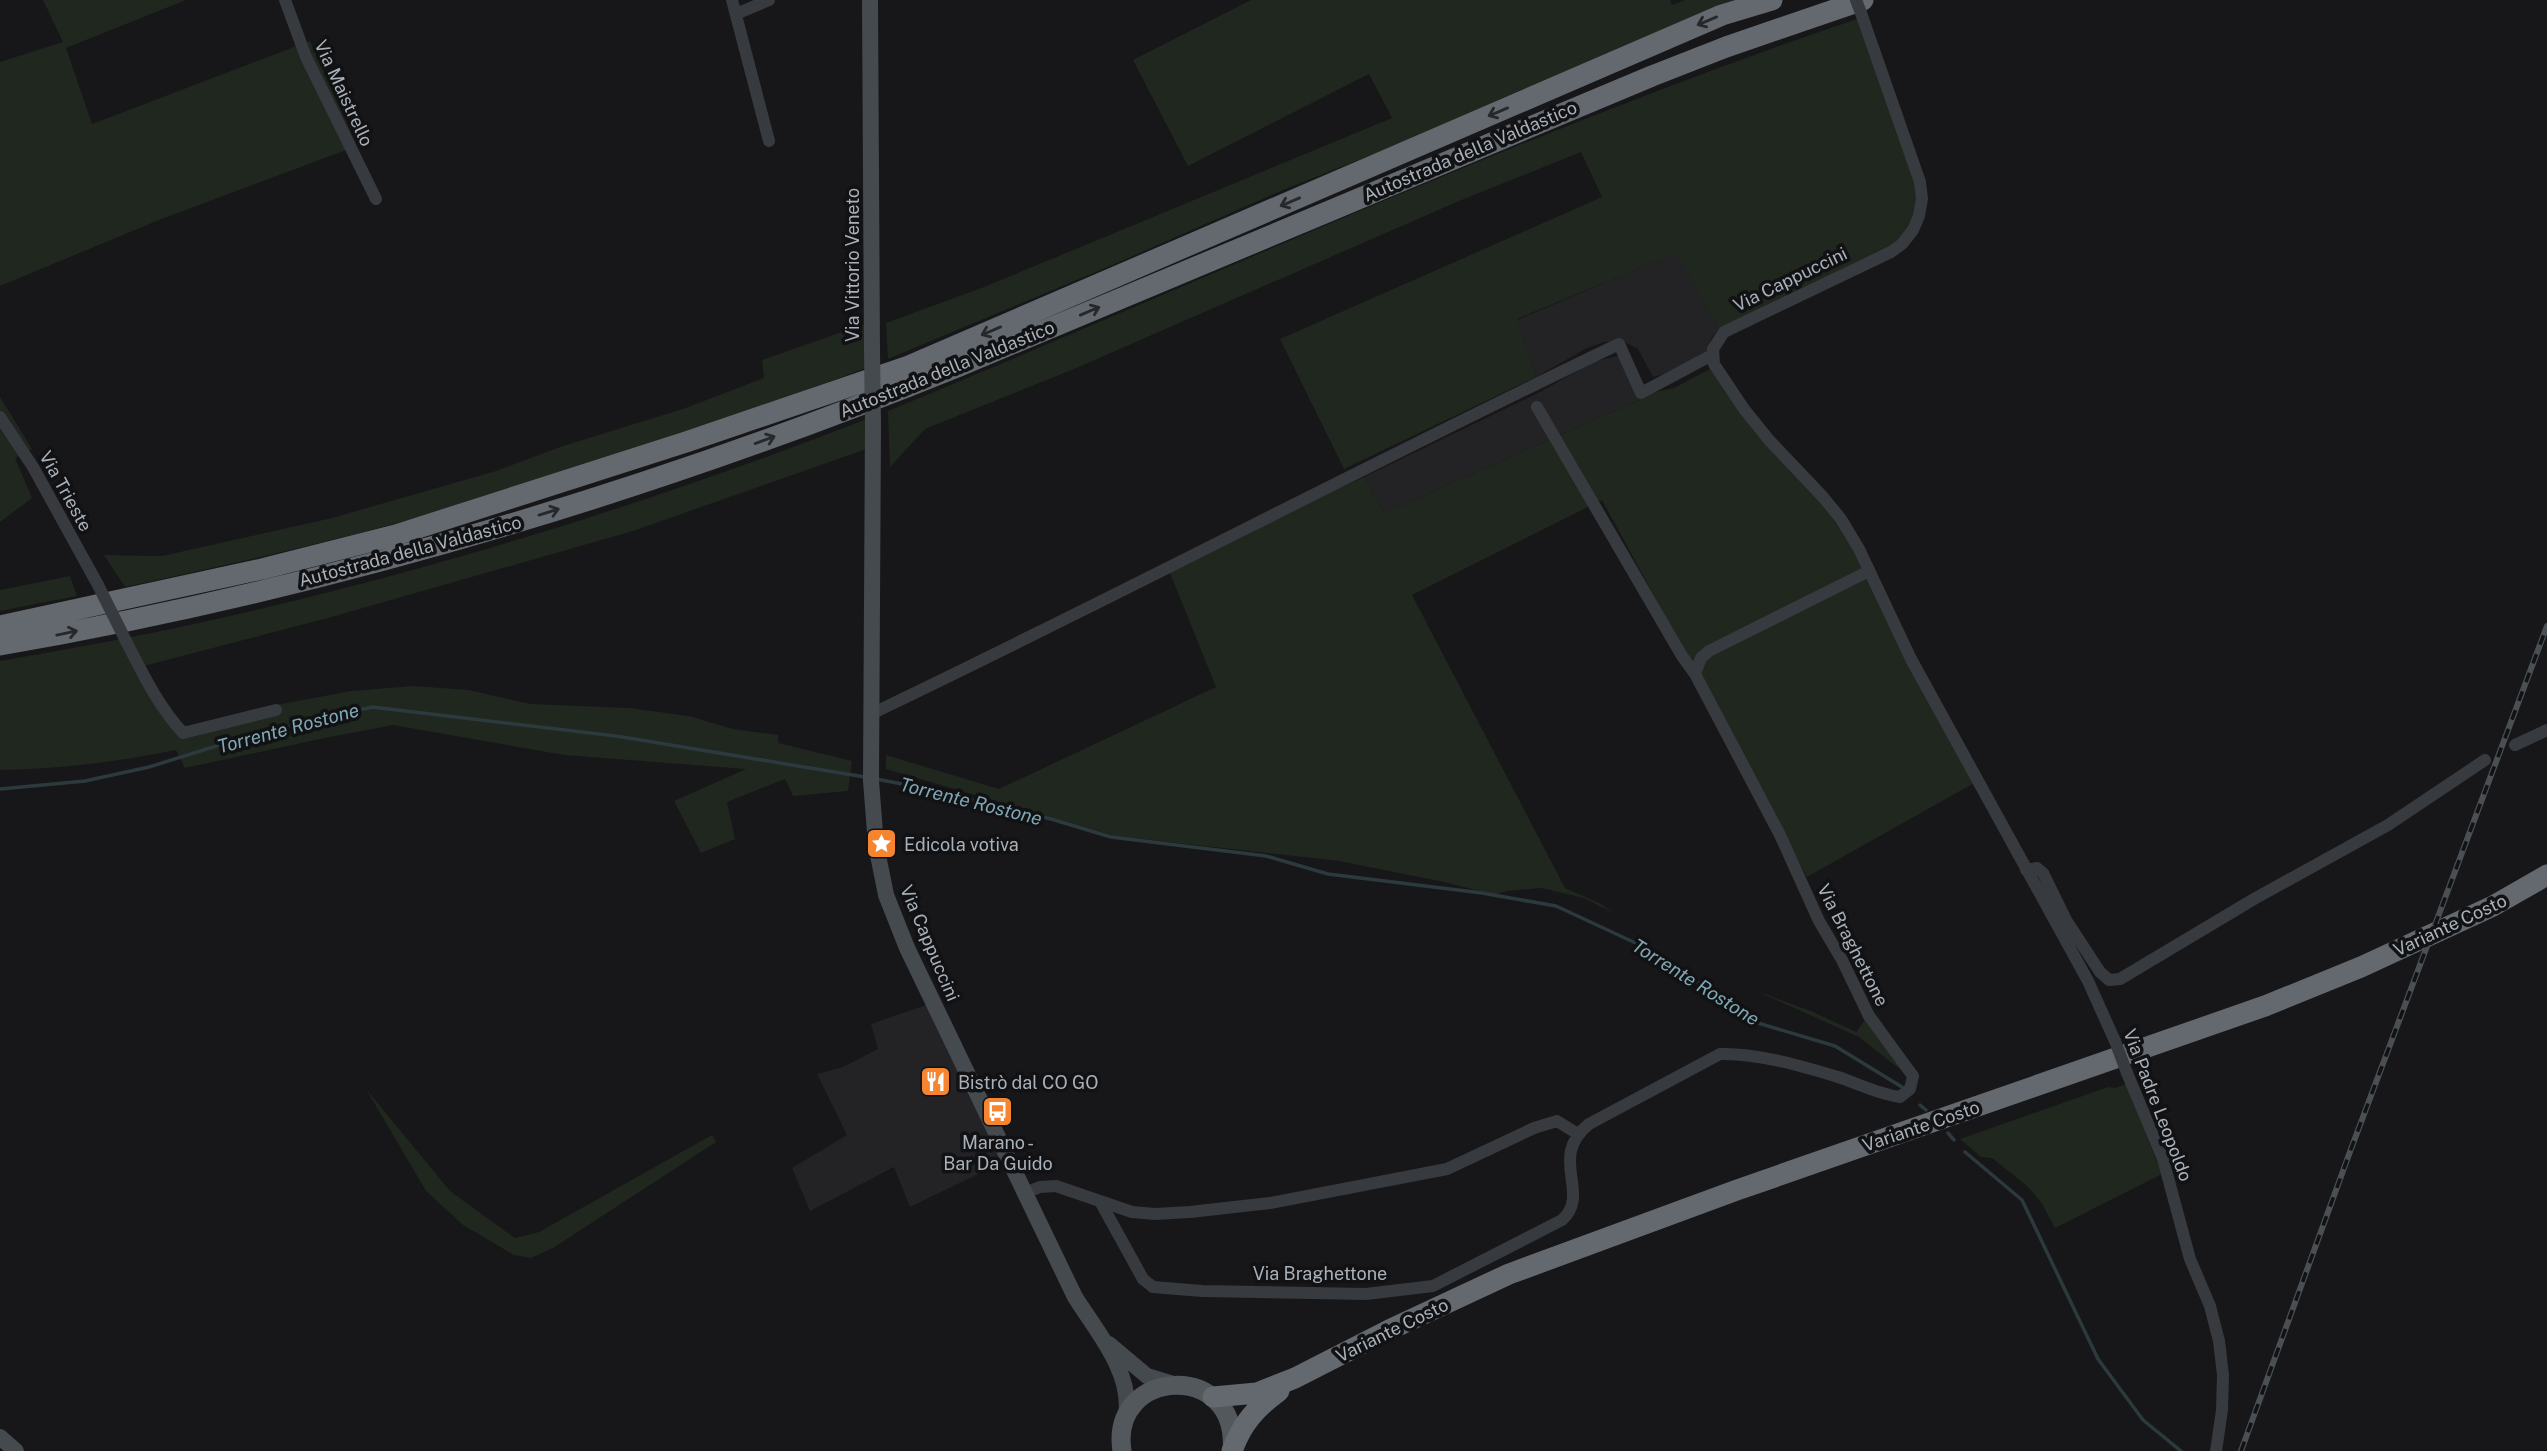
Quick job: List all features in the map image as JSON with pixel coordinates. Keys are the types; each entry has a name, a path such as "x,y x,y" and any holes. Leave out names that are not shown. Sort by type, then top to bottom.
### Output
{"highway":[{"name":"Autostrada della Valdastico","path":"0,626 262,569 396,535 686,442 909,366 1722,15 1772,0"},
{"name":"Autostrada della Valdastico","path":"0,645 183,609 353,568 487,531 681,471 957,367 1651,76 1726,47 1862,7"},
{"name":"Variante Costo","path":"1295,1378 1508,1274 1737,1190 2264,1006 2361,967 2481,912 2547,875"},
{"path":"1213,1397 1257,1393 1295,1378"},
{"path":"1232,1451 1249,1416 1295,1378"}],"main road":[{"name":"Via Vittorio Veneto","path":"870,0 873,529"},
{"name":"Via Cappuccini","path":"873,529 871,781 876,845 886,895 907,948 1075,1297 1100,1335 1124,1381 1128,1395 1126,1417"},
{"name":"Via Cappuccini","path":"1100,1335 1147,1376 1173,1384"},
{"path":"1119,1448 1126,1417 1145,1394 1173,1384 1201,1389 1223,1408 1230,1422 1232,1451"},
{"path":"0,1437 16,1451"}],"street":[{"name":"Via Maistrello","path":"285,0 306,57 376,199"},
{"path":"732,0 769,141"},
{"path":"736,14 769,0"},
{"name":"Via Cappuccini","path":"1712,355 1716,342 1724,332 1891,252 1913,230 1922,199 1920,182 1862,7 1856,0"},
{"path":"871,714 1056,626 1494,404 1619,344 1641,393 1712,355 1714,363 1744,408 1841,519 1869,571 1709,651 1701,658 1695,674"},
{"name":"Via Braghettone","path":"1101,1203 1143,1279 1153,1287 1366,1293 1433,1286 1562,1220 1571,1212 1574,1202 1569,1163 1570,1147 1578,1133 1720,1054 1743,1053 1772,1060 1838,1077 1881,1094 1900,1097 1910,1089 1913,1076 1869,1016 1842,960 1819,921 1780,835 1695,674 1537,407"},
{"name":"Via Trieste","path":"0,417 33,467 161,707 183,733 276,710"},
{"name":"Via Padre Leopoldo","path":"1869,571 1911,659 2088,981 2163,1159 2190,1259 2210,1306 2219,1340 2223,1375 2217,1450"},
{"path":"2515,745 2547,730"},
{"name":"Via Padre Leopoldo","path":"2026,870 2037,868 2043,873 2066,920 2100,972 2109,980 2120,979 2254,899 2388,825 2484,760"},
{"path":"1025,1193 1040,1187 1056,1186 1132,1212 1190,1212 1270,1203 1447,1169 1534,1128 1557,1122 1578,1133"}],"shaded area":[{"path":"43,0 186,0 66,48 92,124 310,41 357,146 159,220 0,286 0,62 63,42"},
{"path":"1251,0 1670,0 1672,5 1685,0 1760,0 1283,190 888,359 886,323 984,287 1392,118 1369,74 1188,166 1133,60"},
{"path":"1860,18 1913,170 1916,204 1912,222 1901,239 1891,247 1719,329 1676,253 1517,319 1536,377 1344,469 1280,339 1602,197 1581,152 1459,201 1074,369 925,429 890,467 888,411 1492,156 1736,61"},
{"path":"1677,252 1719,329 1712,337 1705,354 1653,377 1638,349 1618,341 1604,342 1587,348 1536,377 1517,320"},
{"path":"865,324 866,368 685,434 501,494 314,544 125,587 104,555 162,556 332,518 496,471 563,446 683,409 764,378 762,360"},
{"path":"1617,356 1624,358 1649,393 1660,391 1384,513 1364,477 1542,391 1593,362"},
{"path":"1710,369 1835,518 1976,782 1807,877 1602,500 1412,595 1565,888 1599,903 1615,914 1584,898 1541,888 1506,891 1495,895 1339,861 1115,836 886,769 886,755 999,789 1216,687 1170,573 1239,534 1364,477 1384,513 1660,391 1674,388"},
{"path":"0,397 32,449 15,458 32,498 0,522"},
{"path":"867,419 869,448 633,531 328,618 140,667 162,702 193,734 276,705 351,691 413,686 469,690 530,704 629,708 689,716 733,729 778,735 778,743 852,761 848,791 793,796 785,779 727,802 735,839 701,853 674,801 746,769 564,755 393,725 185,768 176,750 88,764 0,770 0,661 203,622 455,558 622,507"},
{"path":"70,576 77,596 0,611 0,590"},
{"path":"1756,991 1813,1012 1856,1032 1863,1023 1868,1003 1917,1073 1915,1081 1859,1037"},
{"path":"926,1005 1003,1162 910,1207 894,1167 810,1211 792,1168 847,1135 817,1074 843,1067 878,1049 871,1024"},
{"path":"2126,1084 2162,1174 2055,1228 2041,1202 2027,1186 1992,1158 1981,1157 1960,1139 2108,1087 2115,1088"},
{"path":"366,1089 450,1191 515,1238 539,1232 712,1135 716,1142 553,1248 531,1258 514,1255 463,1225 426,1191"}],"waterway":[{"name":"Torrente Rostone","path":"0,789 85,781 149,767 242,738 372,707 616,736 865,777"},
{"name":"Torrente Rostone","path":"876,779 1051,819 1111,837 1266,856 1328,874 1482,893 1556,906 1642,946 1758,1023 1835,1046 1902,1087"},
{"name":"Torrente Rostone","path":"1920,1105 1926,1110"},
{"name":"Torrente Rostone","path":"1948,1133 1954,1140"},
{"name":"Torrente Rostone","path":"1965,1152 2022,1200 2098,1359 2143,1420 2181,1451"}],"railway":[{"path":"2241,1451 2547,626"}],"place":[{"name":"Edicola votiva","path":"881,844"},
{"name":"Bistrò dal CO GO","path":"935,1082"},
{"name":"Marano - Bar Da Guido","path":"998,1111"}]}
